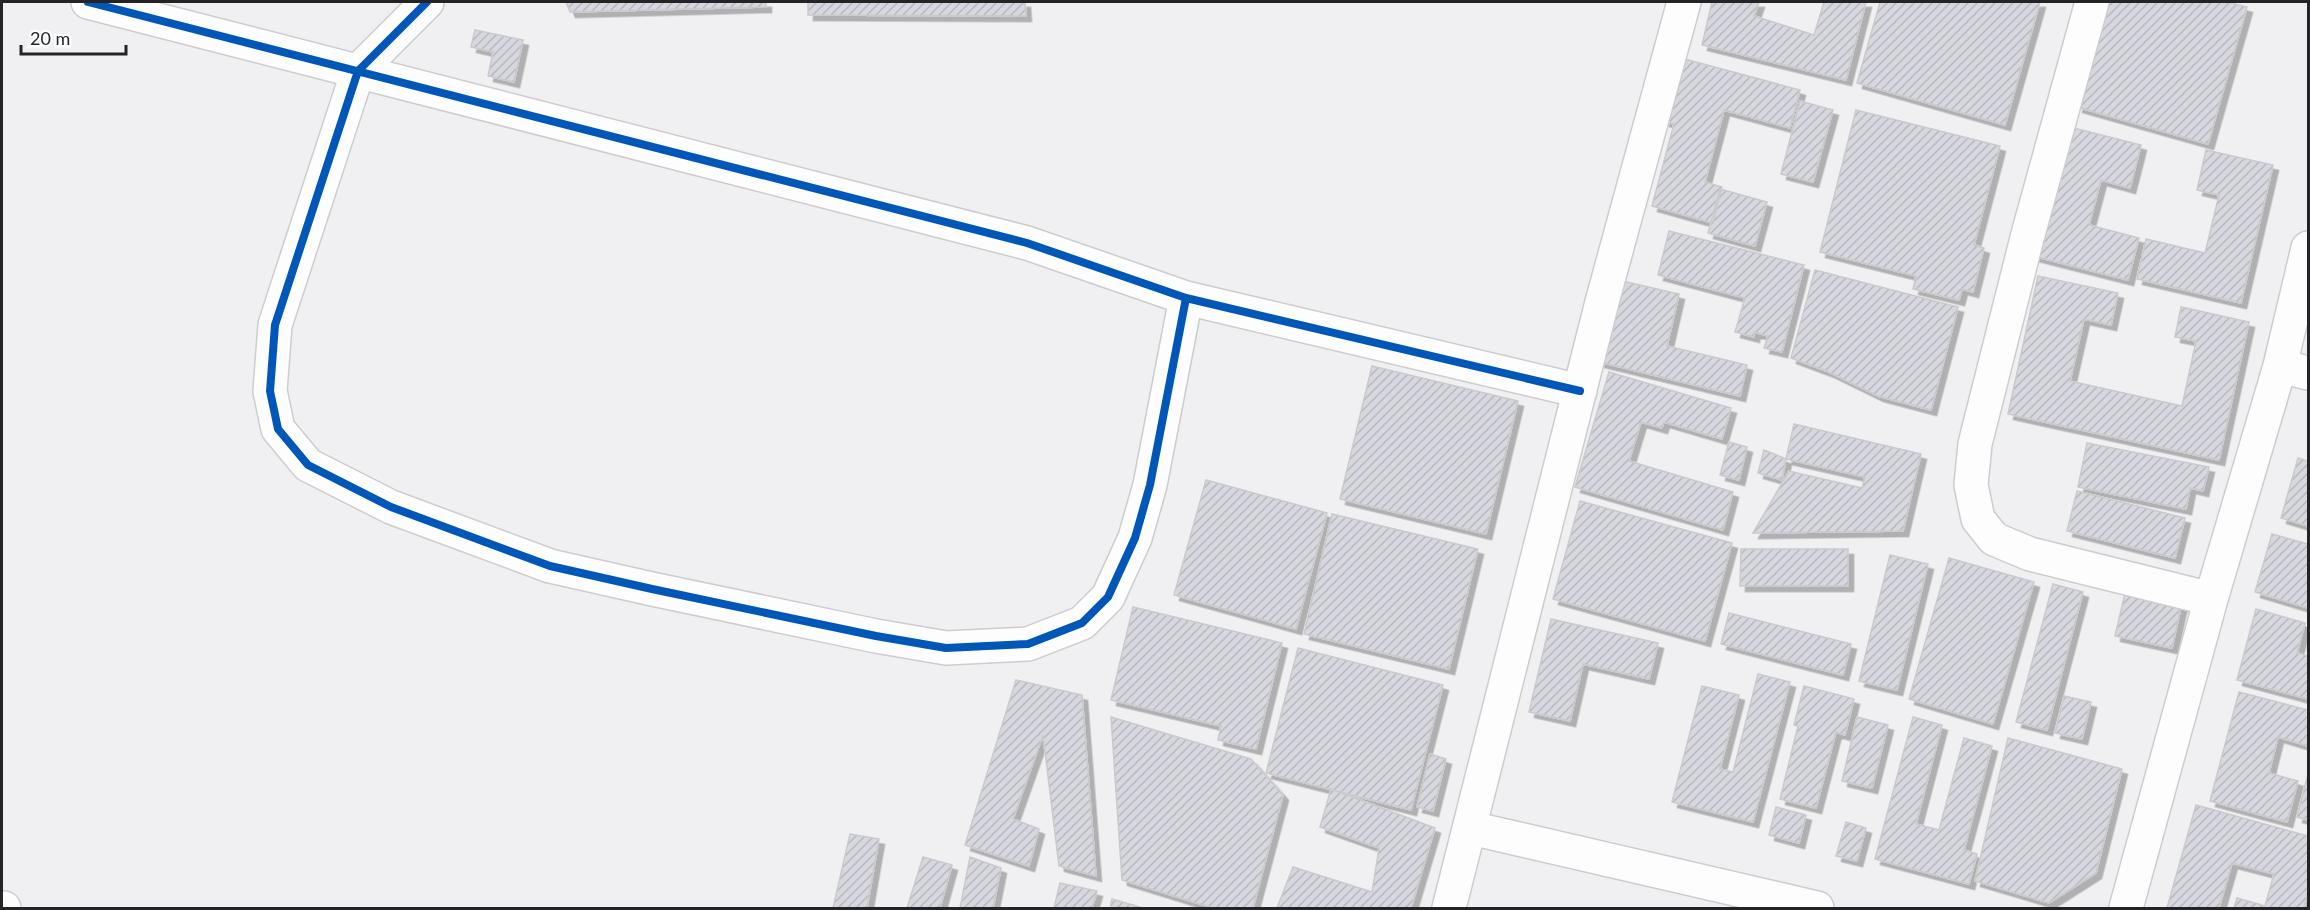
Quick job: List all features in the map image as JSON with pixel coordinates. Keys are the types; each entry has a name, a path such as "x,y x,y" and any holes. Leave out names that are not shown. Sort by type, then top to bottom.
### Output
{"street":[{"path":"88,2 1027,243 1186,298 1580,390"},
{"path":"428,2 358,71 275,325 270,391 278,429 308,465 391,507 550,566 876,636 946,648 1028,644 1082,623 1108,597 1135,538 1150,486 1186,298"},
{"path":"1449,909 1602,302 1684,2"},
{"path":"2092,2 2027,238 1975,444 1971,485 1978,519 1994,538 2030,554 2211,599"},
{"path":"2126,909 2211,599 2294,369 2308,248"},
{"path":"1471,828 1817,909"}],"building":[{"path":"566,2 766,2 766,7 570,12"},
{"path":"808,2 1025,2 1026,16 808,15"},
{"path":"1712,2 1759,2 1754,16 1814,35 1824,2 1866,2 1846,80 1702,45"},
{"path":"1880,2 2040,2 2005,125 1857,83"},
{"path":"2108,2 2227,2 2247,7 2208,144 2077,107"},
{"path":"475,30 523,40 514,82 488,76 493,52 471,47"},
{"path":"1681,58 1800,90 1790,128 1724,110 1705,182 1722,187 1713,223 1652,206 1674,124 1664,121"},
{"path":"1800,101 1833,110 1813,182 1781,174"},
{"path":"1856,110 2000,146 1974,245 1984,248 1973,292 1962,289 1959,300 1913,289 1916,276 1820,252"},
{"path":"2066,126 2141,145 2130,188 2101,180 2089,225 2139,238 2128,280 2033,256"},
{"path":"2206,150 2273,165 2241,303 2137,279 2146,239 2205,253 2219,195 2197,190"},
{"path":"1720,189 1767,202 1755,246 1708,233"},
{"path":"1669,231 1804,265 1782,352 1764,348 1768,336 1754,332 1754,337 1735,332 1745,298 1658,275"},
{"path":"1815,270 1958,307 1931,410 1878,396 1829,372 1791,358"},
{"path":"2038,276 2118,293 2111,325 2084,319 2070,381 2182,406 2196,341 2175,337 2181,307 2249,322 2219,460 2008,414"},
{"path":"1618,280 1679,294 1667,346 1747,365 1740,396 1599,362"},
{"path":"1372,366 1518,401 1486,534 1340,499"},
{"path":"1609,372 1731,408 1722,439 1664,422 1662,428 1641,422 1629,461 1733,492 1723,530 1575,487"},
{"path":"1794,424 1921,454 1903,531 1753,533 1789,471 1862,488 1865,477 1786,459"},
{"path":"1729,442 1747,447 1739,480 1720,475"},
{"path":"2087,443 2209,467 2203,491 2190,488 2186,509 2078,487"},
{"path":"1764,450 1786,459 1782,480 1758,473"},
{"path":"2298,458 2308,461 2308,526 2281,518"},
{"path":"1206,480 1327,513 1296,629 1174,595"},
{"path":"2077,491 2185,518 2175,558 2067,531"},
{"path":"1580,501 1732,543 1705,641 1553,599"},
{"path":"1332,514 1478,549 1449,669 1304,634"},
{"path":"2272,534 2308,544 2308,608 2255,592"},
{"path":"1741,549 1848,549 1848,586 1740,586"},
{"path":"1890,555 1928,564 1897,690 1859,681"},
{"path":"1949,558 2034,582 1993,724 1909,699"},
{"path":"2053,584 2083,592 2047,730 2016,722"},
{"path":"2126,589 2182,602 2172,648 2115,636"},
{"path":"1133,607 1282,643 1256,749 1218,740 1221,726 1111,700"},
{"path":"2256,609 2305,623 2297,653 2308,656 2308,699 2237,680"},
{"path":"1729,613 1851,644 1843,675 1721,644"},
{"path":"1551,619 1658,643 1649,679 1583,664 1570,721 1529,712"},
{"path":"1298,648 1443,685 1411,810 1266,773"},
{"path":"1758,674 1790,682 1753,822 1672,802 1702,686 1739,695 1720,769 1733,772"},
{"path":"1016,680 1082,695 1096,876 1059,866 1043,735 1013,819 1039,829 1029,866 965,845"},
{"path":"1804,686 1854,699 1845,735 1836,732 1816,808 1780,799 1798,726 1794,725"},
{"path":"2239,692 2308,710 2308,746 2278,737 2269,773 2298,781 2287,822 2210,801"},
{"path":"2064,696 2091,702 2082,739 2055,733"},
{"path":"1111,717 1251,759 1283,795 1253,908 1213,908 1122,880"},
{"path":"1857,717 1888,725 1872,788 1842,781"},
{"path":"1913,717 1942,725 1916,824 1939,830 1964,738 1992,746 1964,850 1977,854 1969,884 1875,859"},
{"path":"2008,738 2122,769 2096,873 2049,903 1975,881"},
{"path":"1430,754 1446,759 1433,811 1417,807"},
{"path":"2308,774 2308,820 2297,817"},
{"path":"1331,789 1435,828 1411,908 1277,908 1293,867 1372,892 1379,848 1320,827"},
{"path":"2196,805 2308,836 2308,891 2304,908 2234,908 2237,898 2265,906 2274,874 2232,863 2219,908 2167,908"},
{"path":"1776,807 1806,815 1799,843 1769,835"},
{"path":"1846,822 1866,828 1857,861 1836,856"},
{"path":"850,834 879,839 867,908 833,908"},
{"path":"923,857 952,865 940,908 907,908"},
{"path":"970,857 1001,868 993,908 960,908"},
{"path":"1060,883 1097,891 1092,908 1054,908"},
{"path":"1112,899 1143,908 1110,908"}],"cycle path":[{"path":"88,2 1027,243 1186,298 1580,391"},
{"path":"427,2 358,71 275,325 270,391 278,429 308,465 391,507 550,566 652,589 876,636 946,648 1028,644 1082,623 1108,597 1135,538 1150,485 1186,298"}]}
